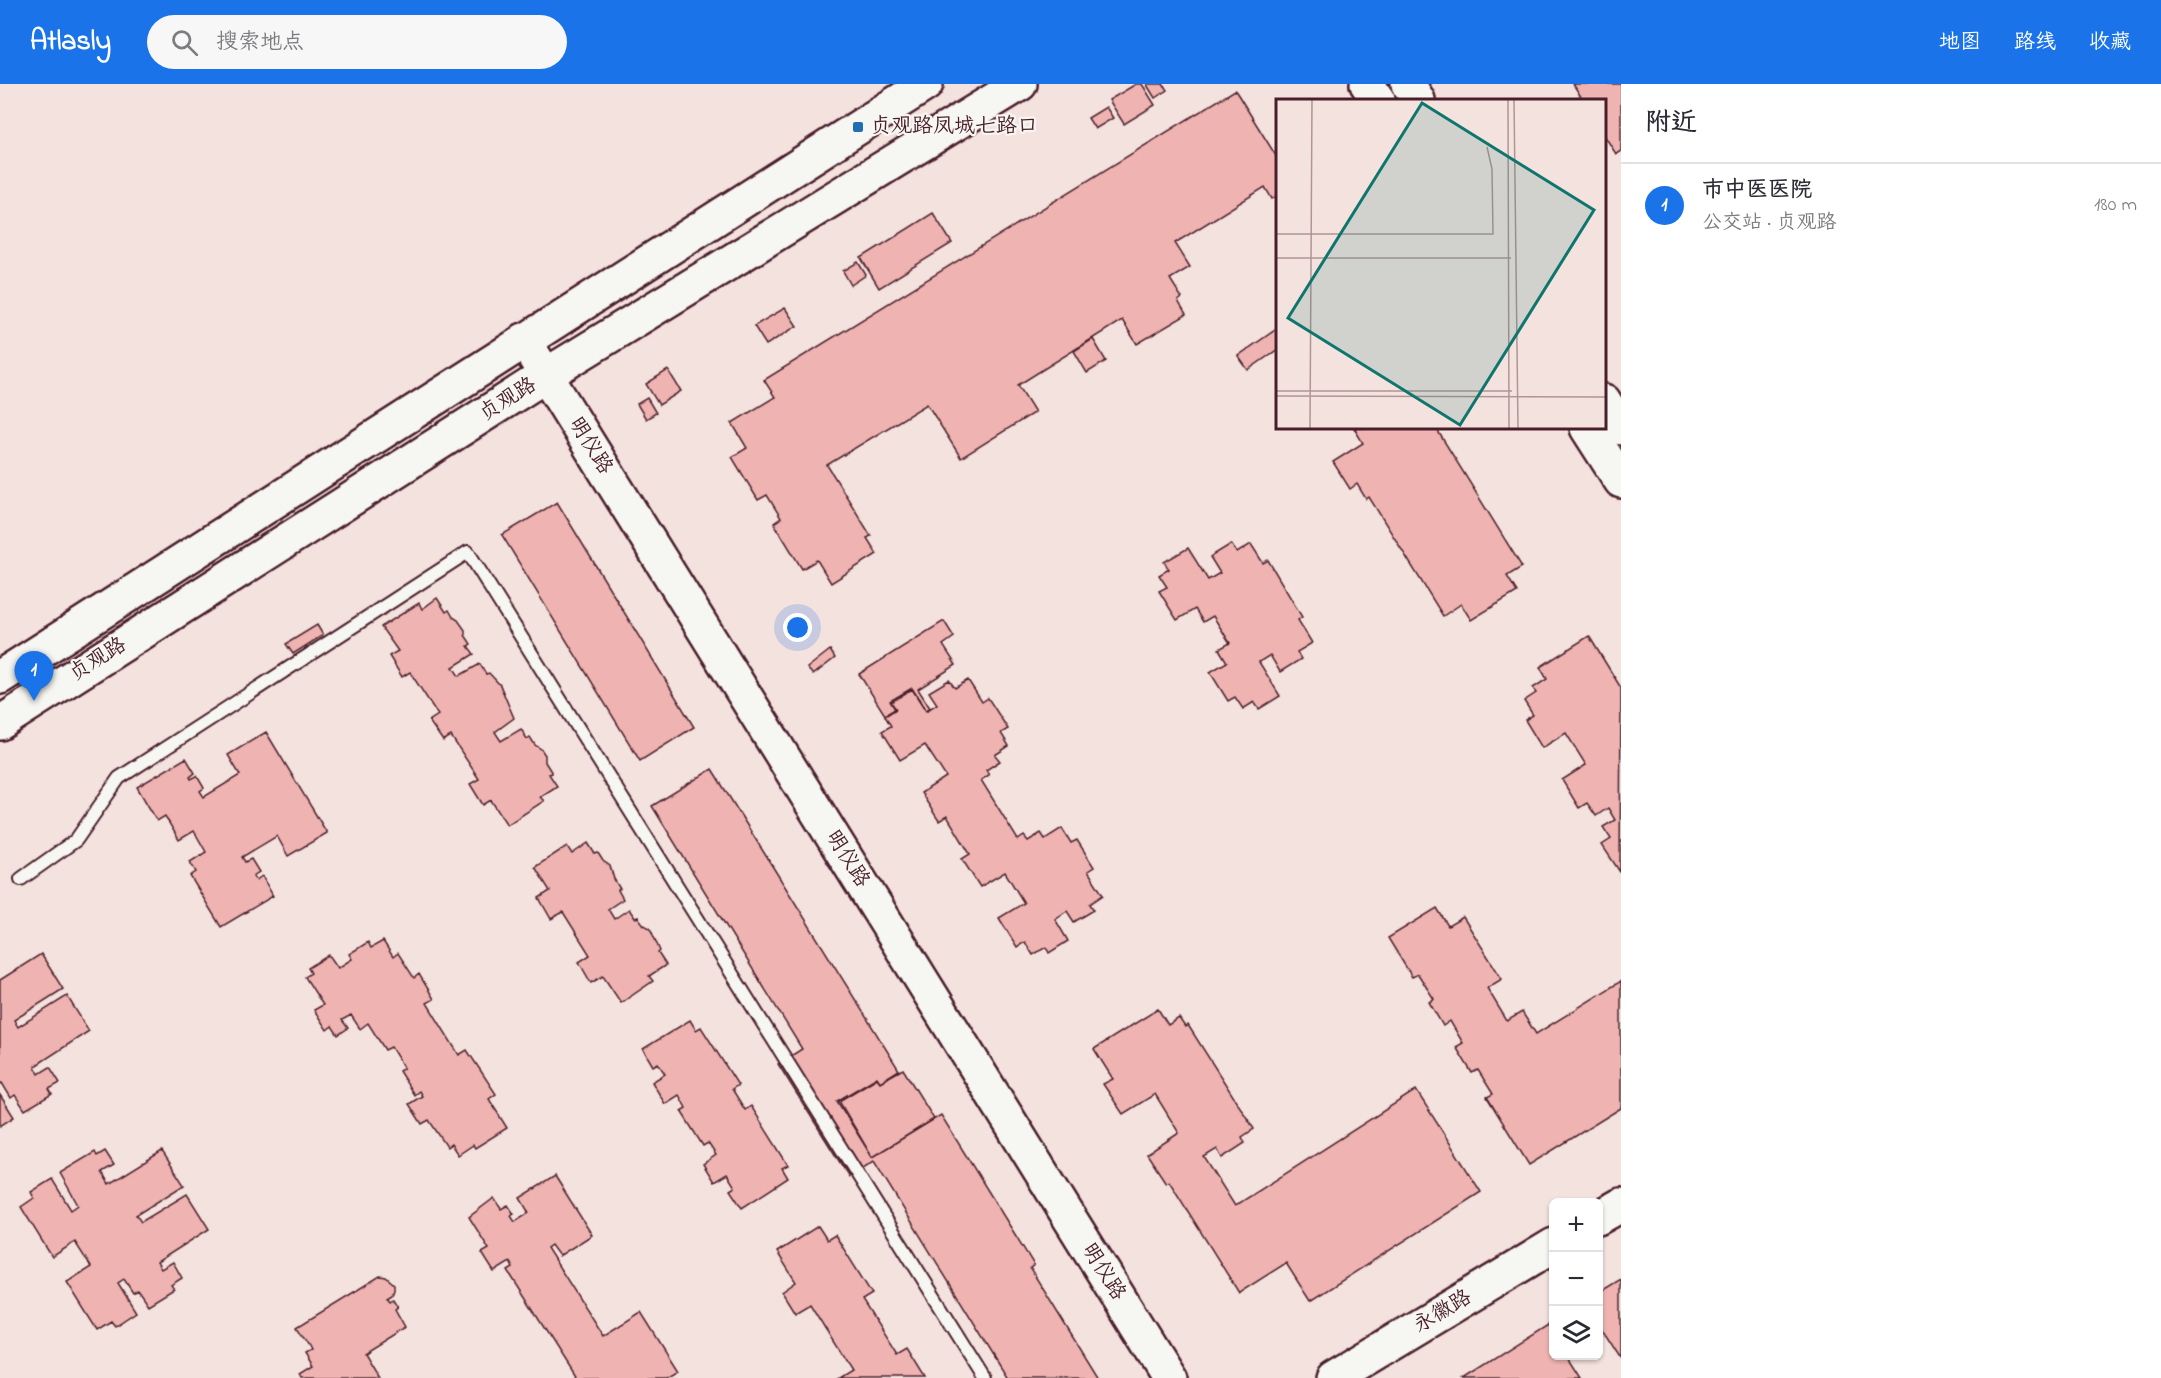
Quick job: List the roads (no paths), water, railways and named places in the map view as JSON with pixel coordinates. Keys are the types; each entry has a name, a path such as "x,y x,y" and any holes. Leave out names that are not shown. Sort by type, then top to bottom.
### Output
{"main road":[{"name":"贞观路","path":"0,677 926,84"},
{"name":"贞观路","path":"0,723 546,375 1020,84"},
{"path":"1367,84 1377,99"},
{"path":"1408,84 1417,99"},
{"name":"明仪路","path":"524,340 1169,1378"},
{"path":"1606,403 1621,428"},
{"path":"1588,429 1621,481"},
{"path":"1603,1215 1621,1204"},
{"name":"永徽路","path":"1333,1378 1549,1248"}],"lane":[{"path":"21,879 76,840 119,778 468,552 985,1378"}],"place":[{"name":"贞观路凤城七路口","path":"858,127"},
{"name":"市中医医院","path":"34,701"}]}
